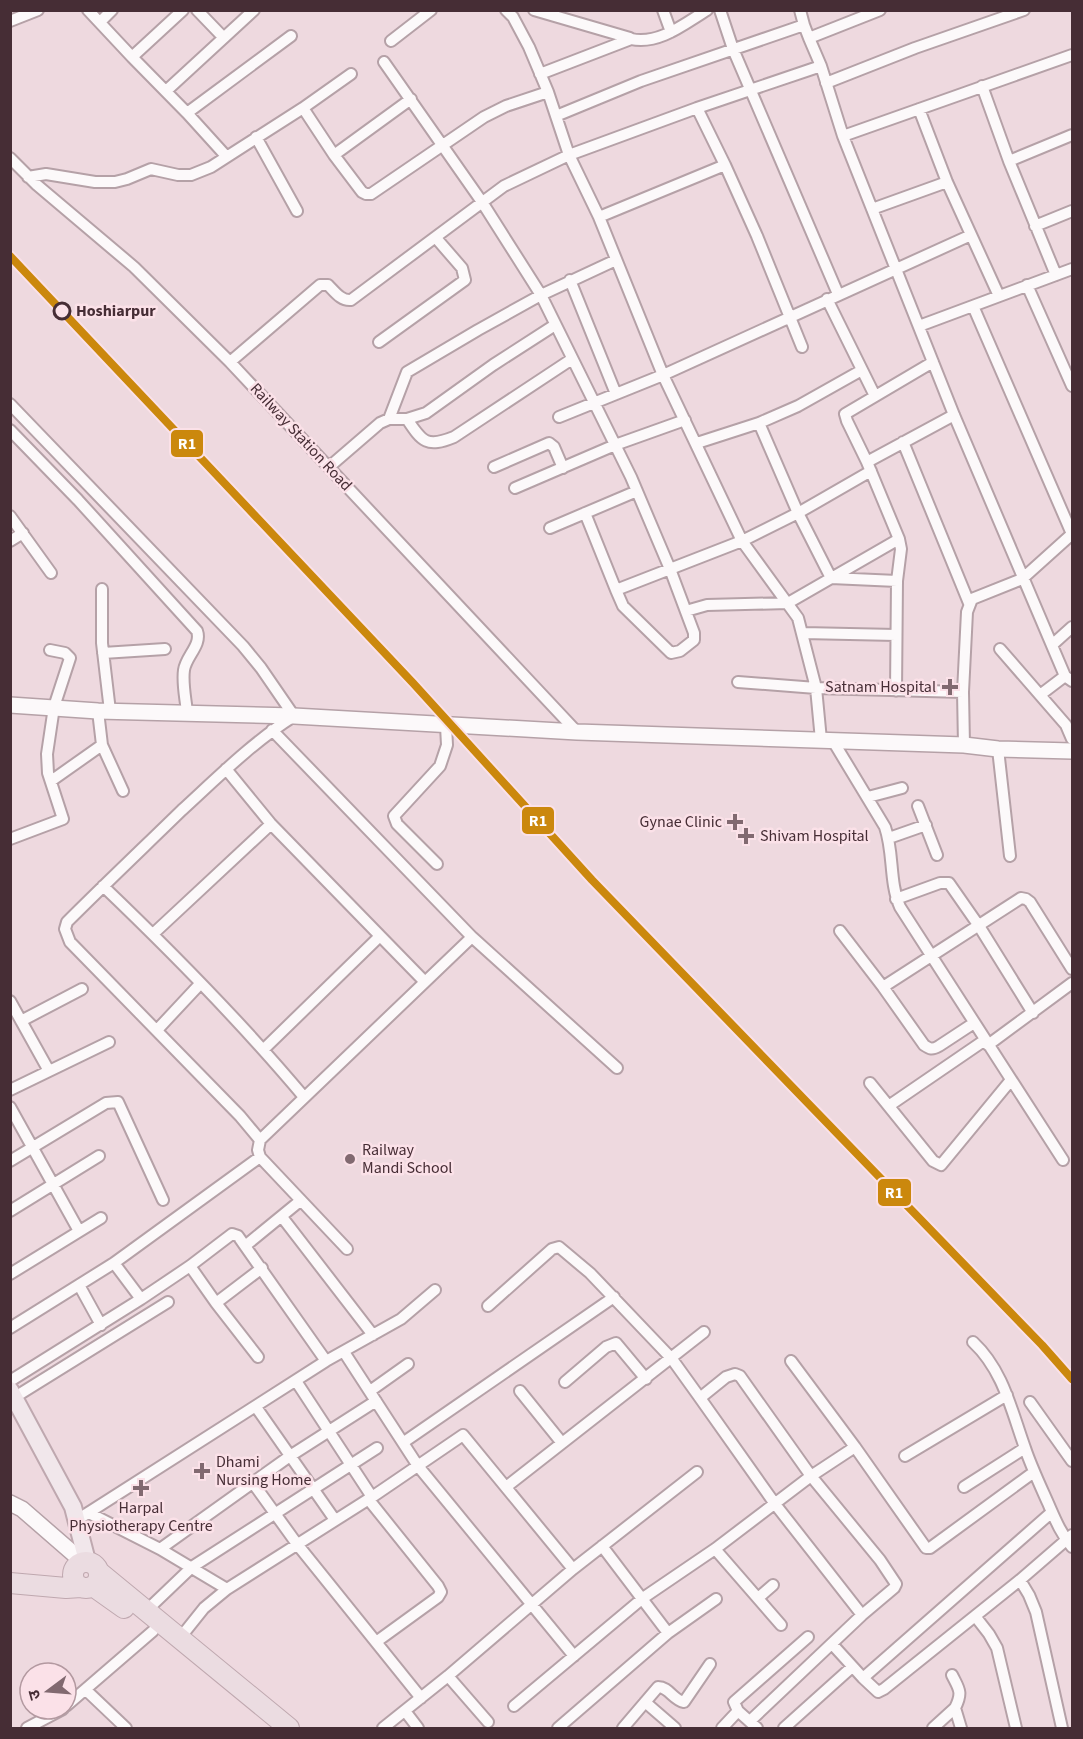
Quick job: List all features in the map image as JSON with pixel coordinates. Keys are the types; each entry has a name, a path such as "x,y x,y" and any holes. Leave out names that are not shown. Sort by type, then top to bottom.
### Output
{"highway":[{"path":"86,1575 269,1728"},
{"path":"12,1583 86,1575 146,1611 289,1728"}],"main road":[{"path":"10,705 104,711 294,716 577,732 964,745 998,749 1072,751"},
{"path":"12,1390 80,1514 86,1575"},
{"path":"12,1504 22,1519 86,1575"}],"street":[{"path":"10,21 38,10"},
{"path":"88,10 226,156"},
{"path":"100,22 112,10"},
{"path":"132,57 183,10"},
{"path":"197,10 223,38"},
{"path":"166,91 254,10"},
{"path":"391,41 431,10"},
{"path":"506,10 518,25 540,74 569,154 599,216 663,375 742,541 798,618 827,741 868,797 880,816 889,838 896,899 931,958 1063,1160"},
{"path":"534,10 639,40 652,39 671,32 707,10"},
{"path":"663,10 671,32"},
{"path":"720,10 734,49 838,294"},
{"path":"800,10 843,136 954,415 1022,579 1069,678 1040,695"},
{"path":"809,38 860,14 880,10"},
{"path":"826,83 1017,12"},
{"path":"556,116 641,81 804,26"},
{"path":"187,113 291,36"},
{"path":"540,74 631,39"},
{"path":"843,136 982,86 1071,58"},
{"path":"384,62 411,99 440,146 482,202 541,295 595,402 637,491 694,633 694,640 680,651 671,653 627,610 616,590 585,513"},
{"path":"230,362 320,285 328,285 340,298 351,300 482,202 525,174 569,154 821,66"},
{"path":"28,177 46,174 95,182 115,182 127,180 151,169 178,175 191,175 204,170 303,108 351,74"},
{"path":"982,86 1009,161 1056,275"},
{"path":"303,108 362,192 371,194 491,113 548,92"},
{"path":"334,155 411,99"},
{"path":"697,108 725,165 791,316 802,347"},
{"path":"920,109 947,182 999,296"},
{"path":"1009,161 1072,135"},
{"path":"256,137 297,211"},
{"name":"Railway Station Road","path":"10,158 28,177 134,267 230,362 577,732"},
{"path":"599,216 725,165"},
{"path":"872,208 947,182"},
{"path":"1035,226 1072,211"},
{"path":"559,417 663,375 838,294 971,236"},
{"path":"379,342 465,280 462,268 436,238"},
{"path":"389,418 407,372 541,295 616,260"},
{"path":"920,326 1072,269"},
{"path":"570,280 616,394"},
{"path":"1027,285 1069,367 1072,386"},
{"path":"827,299 875,396"},
{"path":"969,603 978,596 1022,579 1072,534 973,306"},
{"path":"329,467 370,430 389,418 407,419 421,416 555,325"},
{"path":"407,419 423,440 429,443 444,441 454,437 572,359"},
{"path":"896,691 897,581 901,549 869,467 846,422 845,414 933,362"},
{"path":"697,443 759,423 812,399 862,370"},
{"path":"10,404 243,646 294,716 272,730 226,769 103,886 67,922 64,929 70,942 240,1116 260,1140"},
{"path":"616,590 742,541 798,513 903,442 954,415"},
{"path":"515,488 615,445 685,420"},
{"path":"759,423 798,513 831,578"},
{"path":"10,430 78,500 198,631 199,640 184,671 187,713"},
{"path":"903,442 969,603 963,692 964,745"},
{"path":"494,468 549,443 554,447 563,468"},
{"path":"550,528 637,491"},
{"path":"10,516 51,573"},
{"path":"10,541 23,533"},
{"path":"686,611 717,605 788,603 899,539"},
{"path":"831,578 897,581"},
{"path":"102,589 104,711 102,745 123,790"},
{"path":"1052,645 1072,627"},
{"path":"803,633 896,635"},
{"path":"103,653 165,649"},
{"path":"1000,649 1066,725 1072,740"},
{"path":"10,838 63,819 51,782 47,754 54,707 70,658 65,653 50,650"},
{"path":"738,682 816,688 963,692"},
{"path":"437,864 398,824 394,816 440,766 447,745 446,726"},
{"path":"272,730 472,937 617,1068"},
{"path":"51,782 102,745"},
{"path":"998,749 1010,856"},
{"path":"226,769 271,824 425,982"},
{"path":"868,797 902,788"},
{"path":"918,806 938,855"},
{"path":"153,934 271,824"},
{"path":"889,838 926,825"},
{"path":"896,899 940,883 949,883 1033,1012"},
{"path":"103,886 153,934 264,1049 304,1097"},
{"path":"883,987 931,958 1017,900 1026,898 1072,969"},
{"path":"840,931 929,1049 939,1047 974,1023"},
{"path":"264,1049 379,937"},
{"path":"347,1249 260,1157 258,1150 260,1140 472,937"},
{"path":"890,1106 1033,1012 1072,983"},
{"path":"157,1030 200,984"},
{"path":"21,1021 82,989"},
{"path":"10,1001 49,1071"},
{"path":"10,1090 109,1042"},
{"path":"870,1083 933,1161 941,1165 1011,1080"},
{"path":"10,1161 106,1103 117,1102 163,1200"},
{"path":"10,1107 79,1231"},
{"path":"10,1211 99,1156"},
{"path":"10,1328 114,1263 260,1157"},
{"path":"245,1246 300,1201"},
{"path":"282,1217 373,1335"},
{"path":"10,1274 101,1218"},
{"path":"12,1390 101,1324 190,1266 232,1234 238,1236 262,1268 326,1361"},
{"path":"488,1306 555,1247 564,1250 614,1297 672,1359 775,1503 862,1615"},
{"path":"114,1263 141,1299"},
{"path":"190,1266 258,1357"},
{"path":"216,1303 262,1268"},
{"path":"79,1285 101,1324"},
{"path":"80,1514 256,1407 326,1361 401,1319 435,1290"},
{"path":"404,1442 614,1297"},
{"path":"12,1390 168,1302"},
{"path":"506,1486 704,1332"},
{"path":"832,1644 875,1690 881,1691 1070,1540 1052,1512 1034,1472 997,1371 973,1342"},
{"path":"565,1382 606,1347 616,1343 646,1379"},
{"path":"344,1352 418,1466 574,1656"},
{"path":"791,1361 926,1548 930,1548 1034,1472"},
{"path":"370,1391 408,1365"},
{"path":"700,1398 726,1377 735,1374 740,1376 810,1476 896,1581 894,1588 832,1644 754,1725 738,1711 734,1704 737,1699 808,1637"},
{"path":"296,1381 370,1498 441,1592 438,1597 376,1641"},
{"path":"520,1391 562,1443"},
{"path":"904,1456 1007,1395"},
{"path":"160,1549 290,1456 376,1401"},
{"path":"1030,1402 1072,1461"},
{"path":"256,1407 335,1520"},
{"path":"180,1638 204,1608 227,1589 370,1498 463,1435 573,1569"},
{"path":"514,1706 643,1598 715,1549 810,1476 855,1447"},
{"path":"146,1611 192,1567 377,1448"},
{"path":"964,1487 1025,1448"},
{"path":"383,1728 448,1677 573,1569 697,1472"},
{"path":"253,1483 297,1544 421,1698"},
{"path":"863,1678 1052,1512"},
{"path":"80,1514 160,1549 227,1589"},
{"path":"602,1546 668,1633"},
{"path":"715,1549 781,1625"},
{"path":"1020,1580 1036,1612 1062,1728"},
{"path":"758,1598 773,1585"},
{"path":"558,1728 668,1633 716,1599"},
{"path":"975,1616 997,1648 1016,1728"},
{"path":"78,1697 153,1631"},
{"path":"623,1728 654,1690 661,1686 678,1700 684,1701 710,1664"},
{"path":"784,1728 852,1667"},
{"path":"933,1728 955,1708 960,1698 952,1675"},
{"path":"448,1677 488,1722"},
{"path":"86,1690 126,1728"},
{"path":"645,1702 675,1728"},
{"path":"955,1708 961,1728"},
{"path":"405,1711 418,1728"},
{"path":"722,1728 738,1711"}],"transit line":[{"name":"R1","path":"10,256 413,683 592,880 1042,1345 1072,1379"}],"place":[{"name":"Hoshiarpur","path":"62,311"},
{"name":"Satnam Hospital","path":"950,687"},
{"name":"Gynae Clinic","path":"735,822"},
{"name":"Shivam Hospital","path":"746,836"},
{"name":"Railway Mandi School","path":"350,1159"},
{"name":"Dhami Nursing Home","path":"202,1471"},
{"name":"Harpal Physiotherapy Centre","path":"141,1488"}]}
